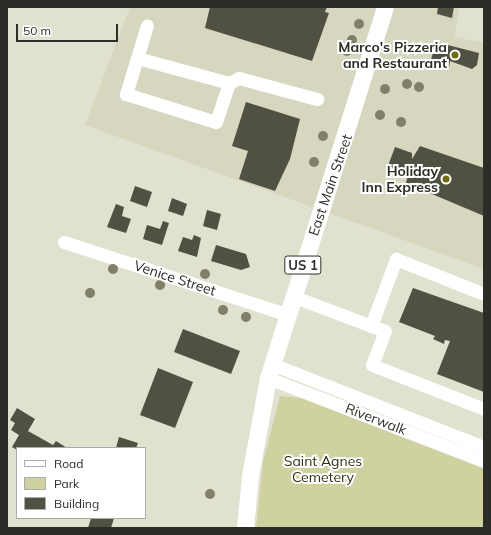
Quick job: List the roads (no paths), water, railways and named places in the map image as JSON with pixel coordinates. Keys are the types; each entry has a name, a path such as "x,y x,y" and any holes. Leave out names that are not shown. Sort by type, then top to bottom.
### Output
{"main road":[{"name":"East Main Street","path":"245,528 250,476 270,371 286,314 360,94 385,7"}],"street":[{"path":"147,26 126,94 216,122 229,83"},
{"path":"137,58 229,83 239,78 317,99"},
{"name":"Venice Street","path":"64,242 286,314"},
{"path":"371,326 396,259 484,294"},
{"path":"292,296 385,331 372,366 484,409"},
{"name":"Riverwalk","path":"270,371 484,447"},
{"name":"Riverwalk","path":"270,371 484,461"}],"place":[{"name":"Marco's Pizzeria and Restaurant","path":"455,55"},
{"name":"Holiday Inn Express","path":"446,179"}],"park label":[{"name":"Saint Agnes Cemetery","path":"323,470"}]}
